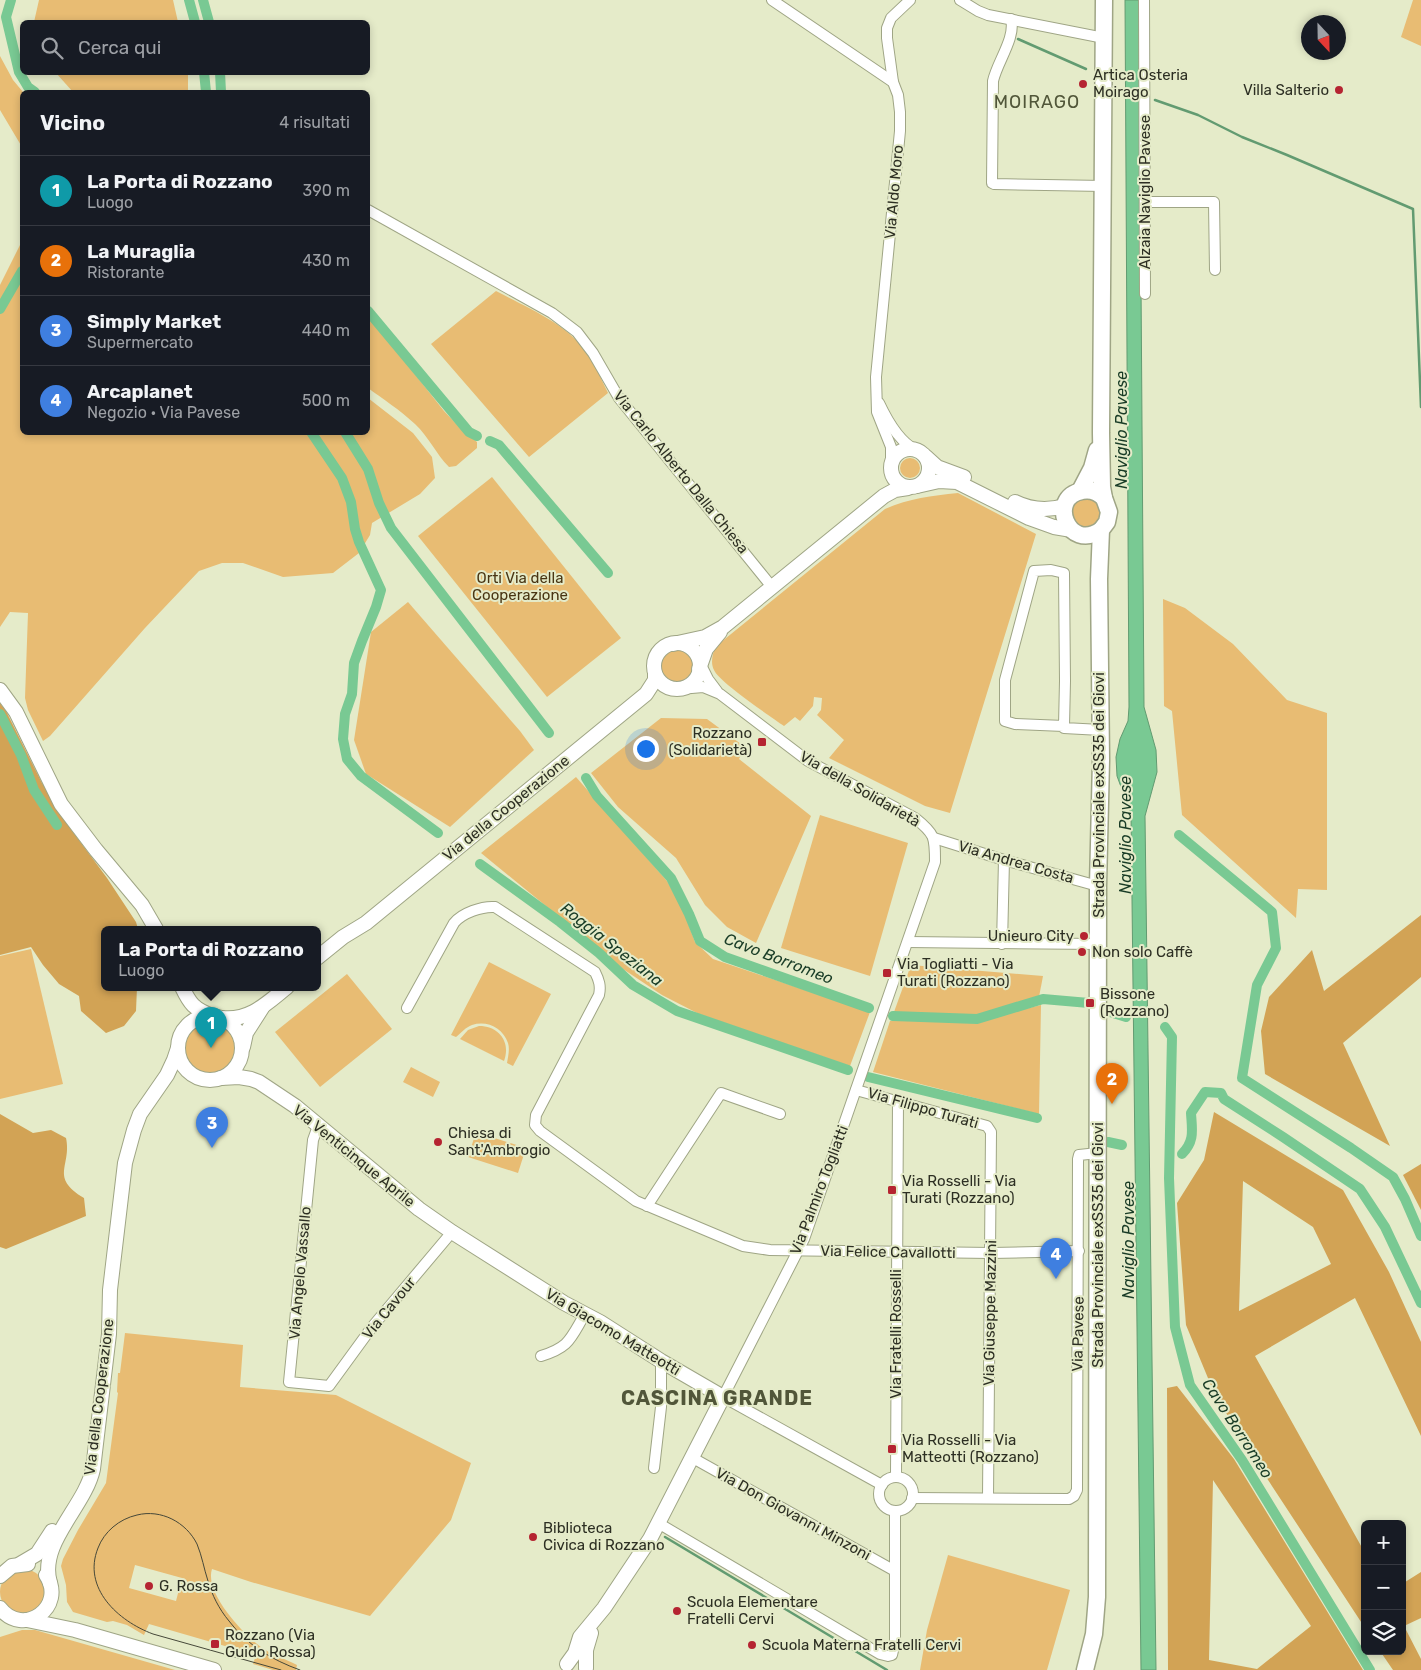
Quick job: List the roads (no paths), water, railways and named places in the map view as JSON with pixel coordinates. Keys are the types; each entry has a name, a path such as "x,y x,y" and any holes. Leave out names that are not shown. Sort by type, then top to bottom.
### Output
{"main road":[{"path":"1075,532 1091,535 1105,526 1109,517 1102,487 1101,433 1104,0"},
{"path":"1080,491 1092,468 1101,433"},
{"path":"1099,579 1088,548 1066,522 1064,512 1065,506 1072,495 1080,491 1094,491 1104,498"},
{"name":"Strada Provinciale exSS35 dei Giovi","path":"1085,1670 1094,1634 1097,1597 1098,886 1101,730 1099,579 1101,530"}],"street":[{"path":"772,0 893,82"},
{"name":"Via Aldo Moro","path":"891,467 891,447 878,416 876,393 878,344 900,131 898,95 893,82 887,28 891,18 910,0"},
{"path":"960,0 978,11 1104,38"},
{"name":"Alzaia Naviglio Pavese","path":"1144,0 1145,294"},
{"path":"1011,19 1009,41 996,71 993,92 992,183 1104,186"},
{"path":"1145,202 1214,202 1215,270"},
{"name":"Via Carlo Alberto Dalla Chiesa","path":"370,211 552,313 577,332 593,353 619,398 772,587"},
{"name":"Via Aldo Moro","path":"876,393 890,423 906,444 937,467 970,480 1028,508 1043,510 1065,506"},
{"path":"878,501 887,485 891,467 894,457 901,451 909,449 921,454 929,465 928,475 923,482 913,487 897,482 892,477 891,467"},
{"path":"723,627 706,649 699,663 696,678 691,683 676,688 662,683 655,674 654,664 658,653 663,648 705,637 723,627 878,501 895,490 939,481 957,482 1029,518 1075,532"},
{"path":"1064,726 1064,573 1051,570 1034,571 1005,680 1005,721 1015,724 1101,730"},
{"path":"673,644 688,647 699,663"},
{"name":"Via della Solidarietà","path":"699,663 708,679 720,694 804,759 905,812 932,834"},
{"name":"Via della Cooperazione","path":"321,955 366,923 646,694 654,680 655,674"},
{"name":"Via della Solidarietà","path":"676,688 703,687 720,694"},
{"name":"Via della Cooperazione","path":"646,694 663,689 676,688"},
{"path":"0,690 16,712 45,772 106,848 128,887 142,905 154,926"},
{"name":"Via Andrea Costa","path":"932,834 1004,860 1098,886"},
{"name":"Via Palmiro Togliatti","path":"562,1667 575,1653 580,1637 604,1608 650,1539 804,1239 935,862 932,834"},
{"path":"1002,944 1004,860"},
{"name":"Via Felice Cavallotti","path":"407,1008 458,918 488,906 495,907 595,972 599,980 600,995 536,1115 535,1125 540,1132 630,1198 743,1246 798,1251 991,1253 1079,1251"},
{"name":"Via della Cooperazione","path":"321,963 346,944 366,923"},
{"path":"908,942 1099,944"},
{"path":"184,1028 194,1020 216,1016 242,1018 264,1006 282,991"},
{"path":"184,992 184,1028 178,1048 181,1063 198,1078 208,1080 221,1078 234,1069 240,1061 246,1033 264,1006"},
{"path":"184,992 194,1008 230,1022 237,1030 241,1039 242,1050"},
{"name":"Via della Cooperazione","path":"51,1588 47,1571 50,1554 88,1485 93,1469 109,1334 110,1290 120,1198 127,1156 140,1114 156,1092 174,1060 178,1048"},
{"name":"Via Venticinque Aprile","path":"242,1050 245,1064 255,1080"},
{"name":"Via Venticinque Aprile","path":"221,1078 239,1077 255,1080 295,1106 419,1209 452,1232"},
{"name":"Via della Cooperazione","path":"156,1092 177,1078 198,1078"},
{"name":"Via Filippo Turati","path":"856,1090 898,1100 990,1128"},
{"path":"647,1206 720,1093 780,1114"},
{"name":"Via Fratelli Rosselli","path":"896,1477 898,1100"},
{"name":"Via Angelo Vassallo","path":"318,1126 313,1140 289,1382 329,1386"},
{"name":"Via Giuseppe Mazzini","path":"988,1498 991,1253 990,1128"},
{"name":"Via Pavese","path":"988,1498 1069,1499 1074,1496 1077,1490 1079,1155 1098,1153"},
{"name":"Via Giacomo Matteotti","path":"452,1232 508,1268 612,1329 661,1362 882,1484"},
{"name":"Via Cavour","path":"329,1386 372,1327 452,1232"},
{"name":"Via della Cooperazione","path":"0,1576 6,1570 34,1557 44,1545 83,1473 100,1338 110,1290"},
{"path":"541,1356 556,1352 566,1344 586,1314"},
{"path":"1077,1361 1098,1362"},
{"path":"654,1468 661,1407 661,1362"},
{"name":"Via Don Giovanni Minzoni","path":"691,1458 895,1571"},
{"path":"896,1477 908,1482 911,1487 912,1498 905,1508 895,1511 882,1503 880,1492 882,1484 896,1477"},
{"path":"912,1498 988,1498"},
{"path":"658,1523 880,1654 888,1656 892,1655 895,1642 895,1511"},
{"path":"0,1565 30,1564 40,1569 47,1576 51,1588 53,1606 59,1617 75,1630"},
{"path":"0,1627 37,1617 49,1603 51,1588"},
{"path":"0,1608 11,1618 75,1630 214,1670"},
{"name":"Via Palmiro Togliatti","path":"588,1670 586,1650 588,1639 604,1608"},
{"path":"562,1667 580,1665 588,1670"}],"waterway":[{"name":"Roggia Speziana","path":"11,0 6,17 20,74"},
{"name":"Cavo Borromeo","path":"189,0 194,20"},
{"path":"203,0 208,20"},
{"path":"1018,39 1086,69"},
{"name":"Roggia Speziana","path":"21,75 28,87 32,90"},
{"name":"Cavo Borromeo","path":"204,75 206,90"},
{"path":"220,75 221,90"},
{"path":"1155,100 1198,115 1242,137 1413,209 1421,407"},
{"path":"0,309 20,274"},
{"path":"370,313 469,432 477,436"},
{"name":"Roggia Speziana","path":"313,435 342,478 351,502 359,542 381,590 354,663 352,694 345,714 343,739 347,759 361,776 438,833"},
{"name":"Cavo Borromeo","path":"347,435 368,469 379,503 391,528 549,733"},
{"path":"490,441 499,445 608,573"},
{"path":"0,714 21,755 34,790 57,825"},
{"name":"Cavo Borromeo","path":"586,778 597,796 671,878 700,941 725,957 869,1008"},
{"path":"1179,835 1272,912 1276,948 1257,985 1242,1078 1393,1177 1421,1236"},
{"name":"Roggia Speziana","path":"480,864 560,922 599,953 633,985 677,1011 848,1070"},
{"name":"Cavo Borromeo","path":"893,1016 977,1019 1043,999 1089,1003"},
{"name":"Cavo Borromeo","path":"1107,1011 1126,1017"},
{"name":"Cavo Borromeo","path":"1165,1027 1172,1037 1169,1178 1175,1327 1190,1385 1242,1460 1370,1670"},
{"name":"Roggia Speziana","path":"868,1077 1037,1118"},
{"path":"1182,1154 1191,1140 1191,1113 1205,1092 1221,1093 1224,1099 1360,1189 1385,1227 1421,1303"},
{"name":"Roggia Speziana","path":"1108,1142 1122,1145"},
{"path":"665,1537 887,1670"}],"tram line":[{"path":"281,1670 153,1634 127,1621 106,1601 99,1589 95,1576 94,1563 98,1548 104,1537 118,1523 137,1515 155,1514 172,1519 180,1524 197,1544 219,1607 236,1630 261,1651 280,1662 300,1670"}],"place":[{"name":"Artica Osteria Moirago","path":"1083,84"},
{"name":"Villa Salterio","path":"1339,90"},
{"name":"Rozzano (Solidarietà)","path":"762,742"},
{"name":"Unieuro City","path":"1084,936"},
{"name":"Non solo Caffè","path":"1082,952"},
{"name":"Via Togliatti - Via Turati (Rozzano)","path":"887,973"},
{"name":"Bissone (Rozzano)","path":"1090,1003"},
{"name":"La Porta di Rozzano","path":"211,1048"},
{"name":"La Muraglia","path":"1112,1104"},
{"name":"Chiesa di Sant'Ambrogio","path":"438,1142"},
{"name":"Simply Market","path":"212,1148"},
{"name":"Via Rosselli - Via Turati (Rozzano)","path":"892,1190"},
{"name":"Arcaplanet","path":"1056,1279"},
{"name":"Via Rosselli - Via Matteotti (Rozzano)","path":"892,1449"},
{"name":"Biblioteca Civica di Rozzano","path":"533,1537"},
{"name":"G. Rossa","path":"149,1586"},
{"name":"Scuola Elementare Fratelli Cervi","path":"677,1611"},
{"name":"Rozzano (Via Guido Rossa)","path":"215,1644"},
{"name":"Scuola Materna Fratelli Cervi","path":"752,1645"}],"district":[{"name":"MOIRAGO","path":"1037,102"},
{"name":"CASCINA GRANDE","path":"717,1398"}],"water label":[{"name":"Naviglio Pavese","path":"1121,430"},
{"name":"Naviglio Pavese","path":"1125,835"},
{"name":"Naviglio Pavese","path":"1128,1240"}],"park label":[{"name":"Orti Via della Cooperazione","path":"520,586"}]}
